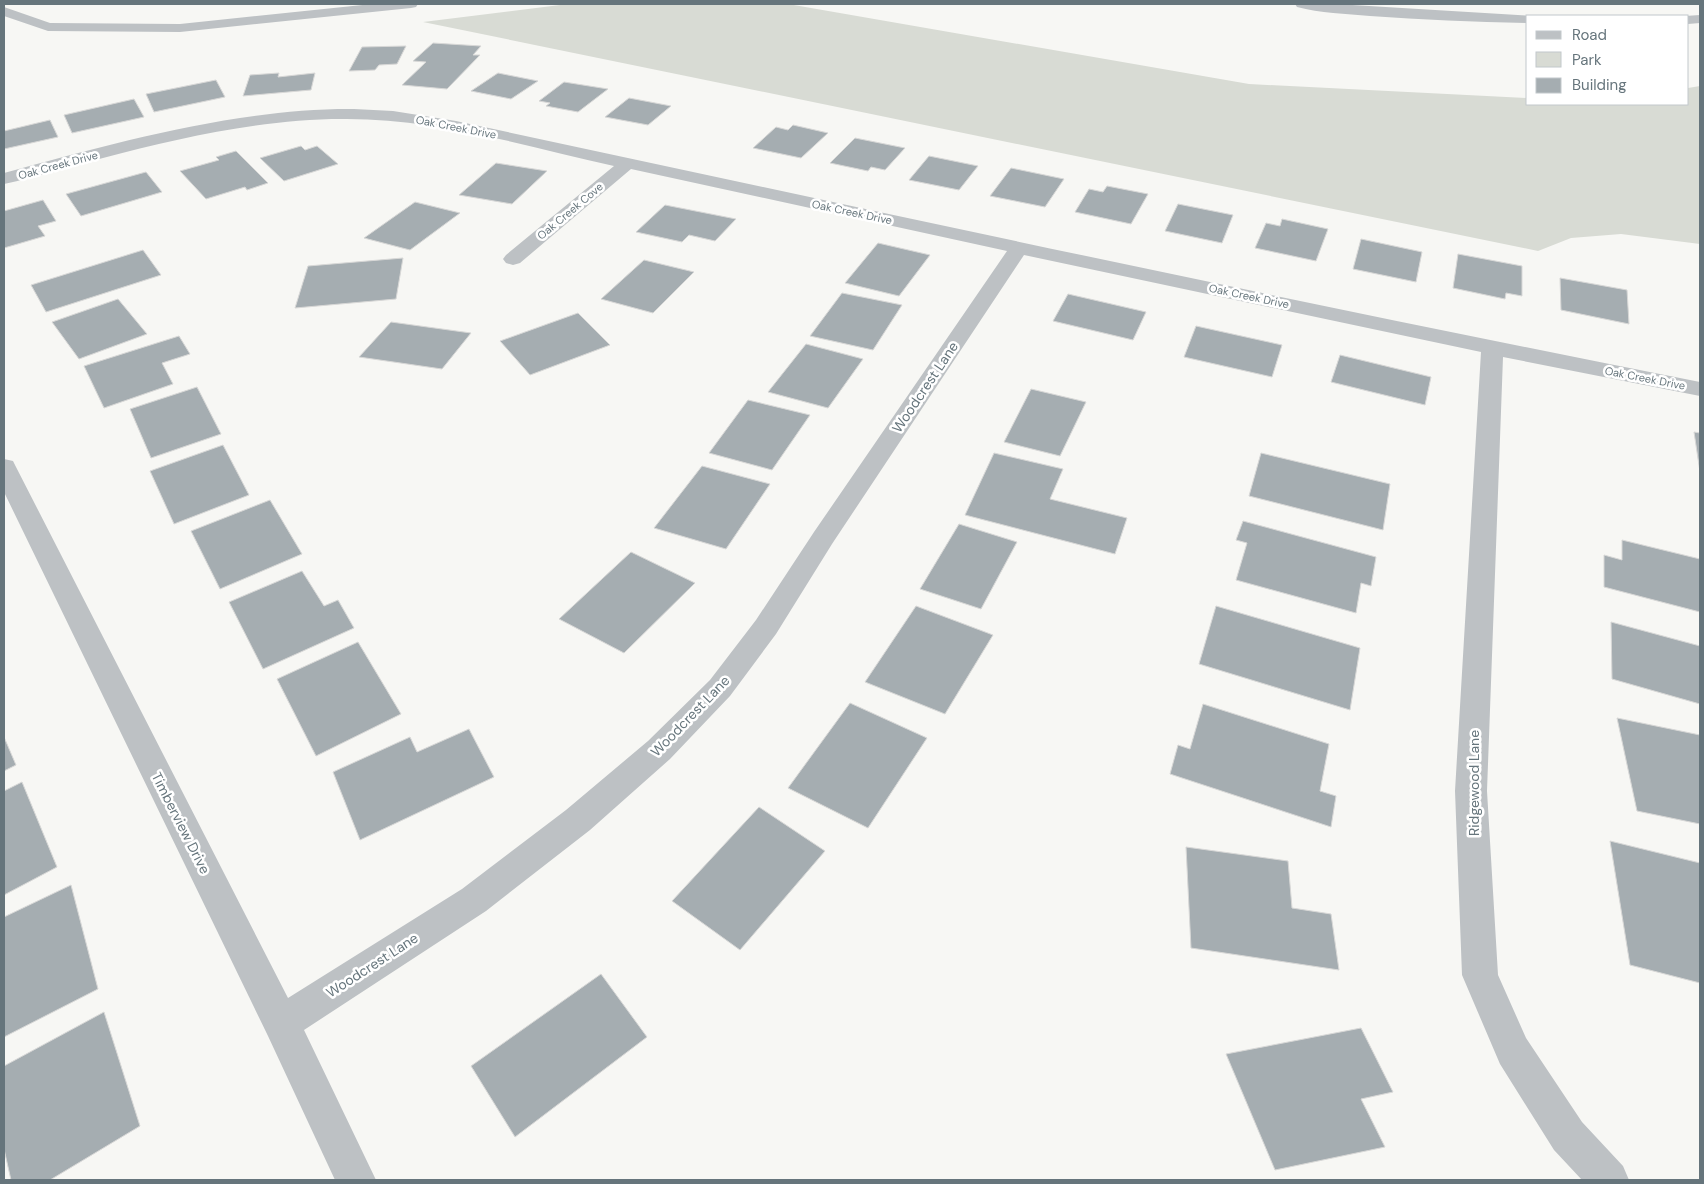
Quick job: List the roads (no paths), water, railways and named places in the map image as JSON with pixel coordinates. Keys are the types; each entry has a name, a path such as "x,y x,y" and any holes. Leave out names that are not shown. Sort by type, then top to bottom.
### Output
{"street":[{"path":"4,11 48,27 180,28 412,4"},
{"path":"1302,4 1349,10 1447,10 1526,19"},
{"name":"Oak Creek Drive","path":"4,179 184,133 296,116 354,114 404,118 456,126 1492,348 1700,389"},
{"name":"Oak Creek Cove","path":"513,259 627,164"},
{"name":"Woodcrest Lane","path":"281,1023 474,900 541,849 578,820 659,750 720,688 766,627 829,529 1019,248"},
{"name":"Ridgewood Lane","path":"1492,348 1471,791 1480,975 1513,1051 1568,1136 1609,1180"},
{"name":"Timberview Drive","path":"4,467 281,1023 356,1180"}]}
